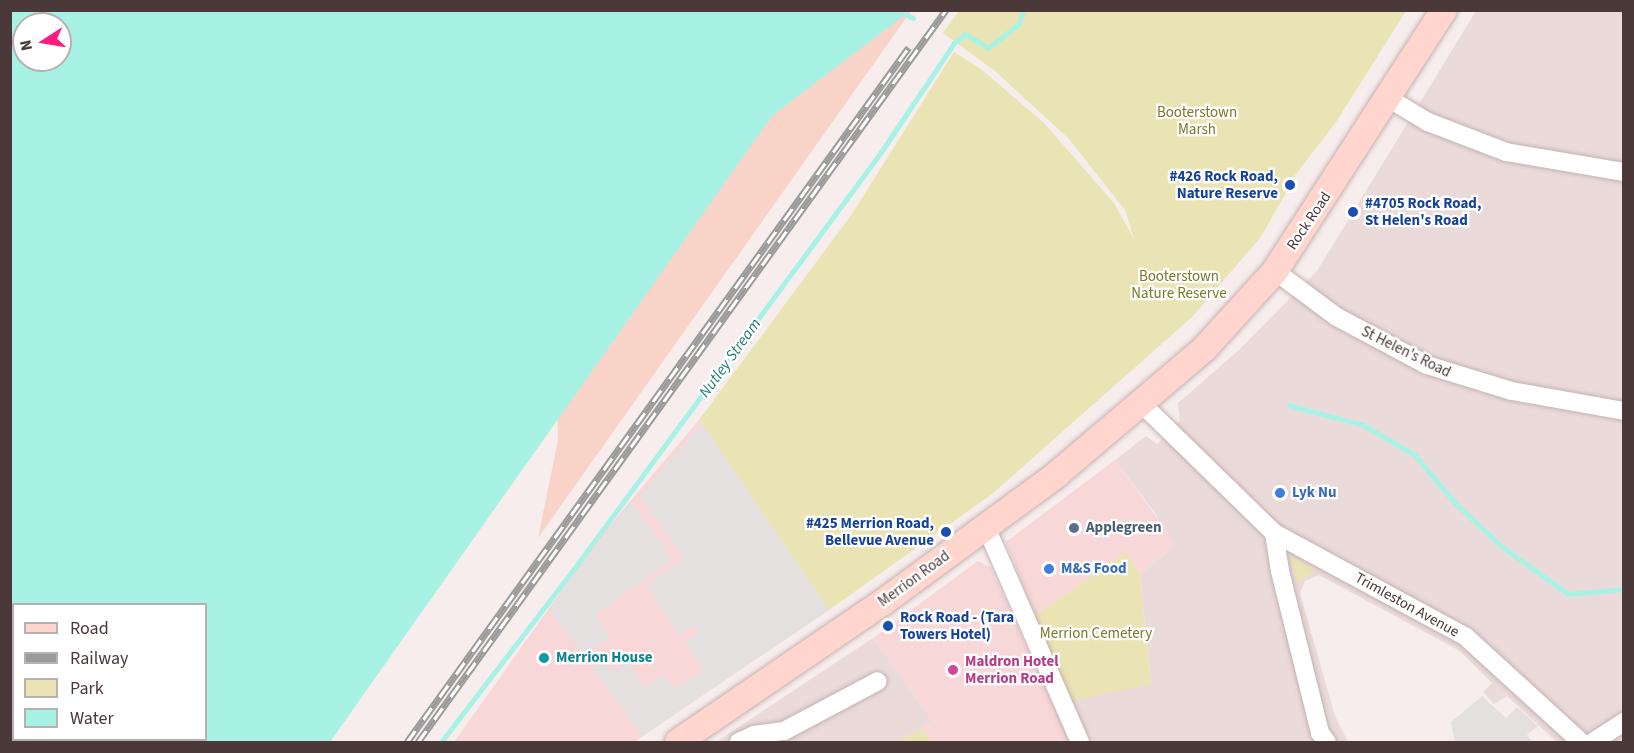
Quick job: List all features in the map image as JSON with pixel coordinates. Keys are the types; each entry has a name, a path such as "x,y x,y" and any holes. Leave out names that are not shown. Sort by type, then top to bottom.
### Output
{"main road":[{"name":"Rock Road","path":"1142,404 1205,348 1275,271 1444,10"},
{"name":"Merrion Road","path":"678,742 986,526 1142,404"}],"street":[{"path":"1388,98 1428,122 1506,152 1623,172"},
{"name":"St Helen's Road","path":"1275,271 1337,317 1427,365 1512,391 1623,411"},
{"name":"Trimleston Avenue","path":"1142,404 1274,533 1466,637 1581,742"},
{"path":"986,526 1080,742"},
{"path":"1274,533 1278,562 1320,733 1327,742"},
{"path":"740,742 754,735 784,731 878,681"},
{"path":"1593,742 1623,722"}],"shaded area":[{"path":"1476,11 1623,11 1623,742 1557,742 1507,696 1494,704 1483,692 1492,683 1460,651 1319,575 1305,581 1300,593 1335,716 1348,742 1091,742 1071,701 1151,683 1140,574 1168,551 1157,516 1115,460 1146,436 1157,444 1180,421 1178,403 1240,349 1317,271"},
{"path":"699,420 829,610 634,742 454,742 599,538"},
{"path":"702,424 829,610 642,736 549,608 631,501 672,560 595,615 610,637 594,648 611,672 627,662 644,687 665,675 675,689 704,669 685,642 699,633 694,625 679,635 646,586 684,558 640,496"},
{"path":"1115,460 1176,544 1140,574 1126,552 1035,616 1006,542"},
{"path":"978,561 990,567 1070,742 896,742 933,722 873,638"},
{"path":"873,638 933,722 896,742 716,742"},
{"path":"1482,696 1506,718 1517,707 1538,726 1527,735 1532,742 1455,742 1451,722"}],"green space":[{"path":"959,11 1406,11 1336,122 1283,191 1286,193 1260,238 1192,317 992,494 829,610 699,420 852,214 954,52 981,69 1044,123 1114,203 1134,239 1125,210 1069,139 995,71 943,33"},
{"name":"Merrion Cemetery","path":"1126,552 1140,574 1151,684 1071,701 1035,616"},
{"path":"1293,556 1315,570 1298,583 1290,560"},
{"path":"922,729 932,742 896,742"}],"sand":[{"path":"857,11 911,11 538,538 558,440 557,408 236,603"}],"water":[{"path":"11,10 910,11 772,116 330,742 11,742"}],"waterway":[{"path":"897,10 913,18"},
{"name":"Nutley Stream","path":"441,742 573,570 881,152 954,43 965,34 988,48 1019,24 1023,10"},
{"path":"1289,405 1363,425 1415,455 1454,502 1501,546 1568,594 1624,589"}],"railway":[{"path":"418,742 946,10"},
{"path":"407,742 909,47"}],"place":[{"name":"#426 Rock Road, Nature Reserve","path":"1290,185"},
{"name":"#4705 Rock Road, St Helen's Road","path":"1353,212"},
{"name":"Lyk Nu","path":"1280,493"},
{"name":"Applegreen","path":"1074,528"},
{"name":"#425 Merrion Road, Bellevue Avenue","path":"946,532"},
{"name":"M&S Food","path":"1049,569"},
{"name":"Rock Road - (Tara Towers Hotel)","path":"888,626"},
{"name":"Merrion House","path":"544,658"},
{"name":"Maldron Hotel Merrion Road","path":"953,670"}],"park label":[{"name":"Booterstown Marsh","path":"1197,120"},
{"name":"Booterstown Nature Reserve","path":"1179,284"}]}
